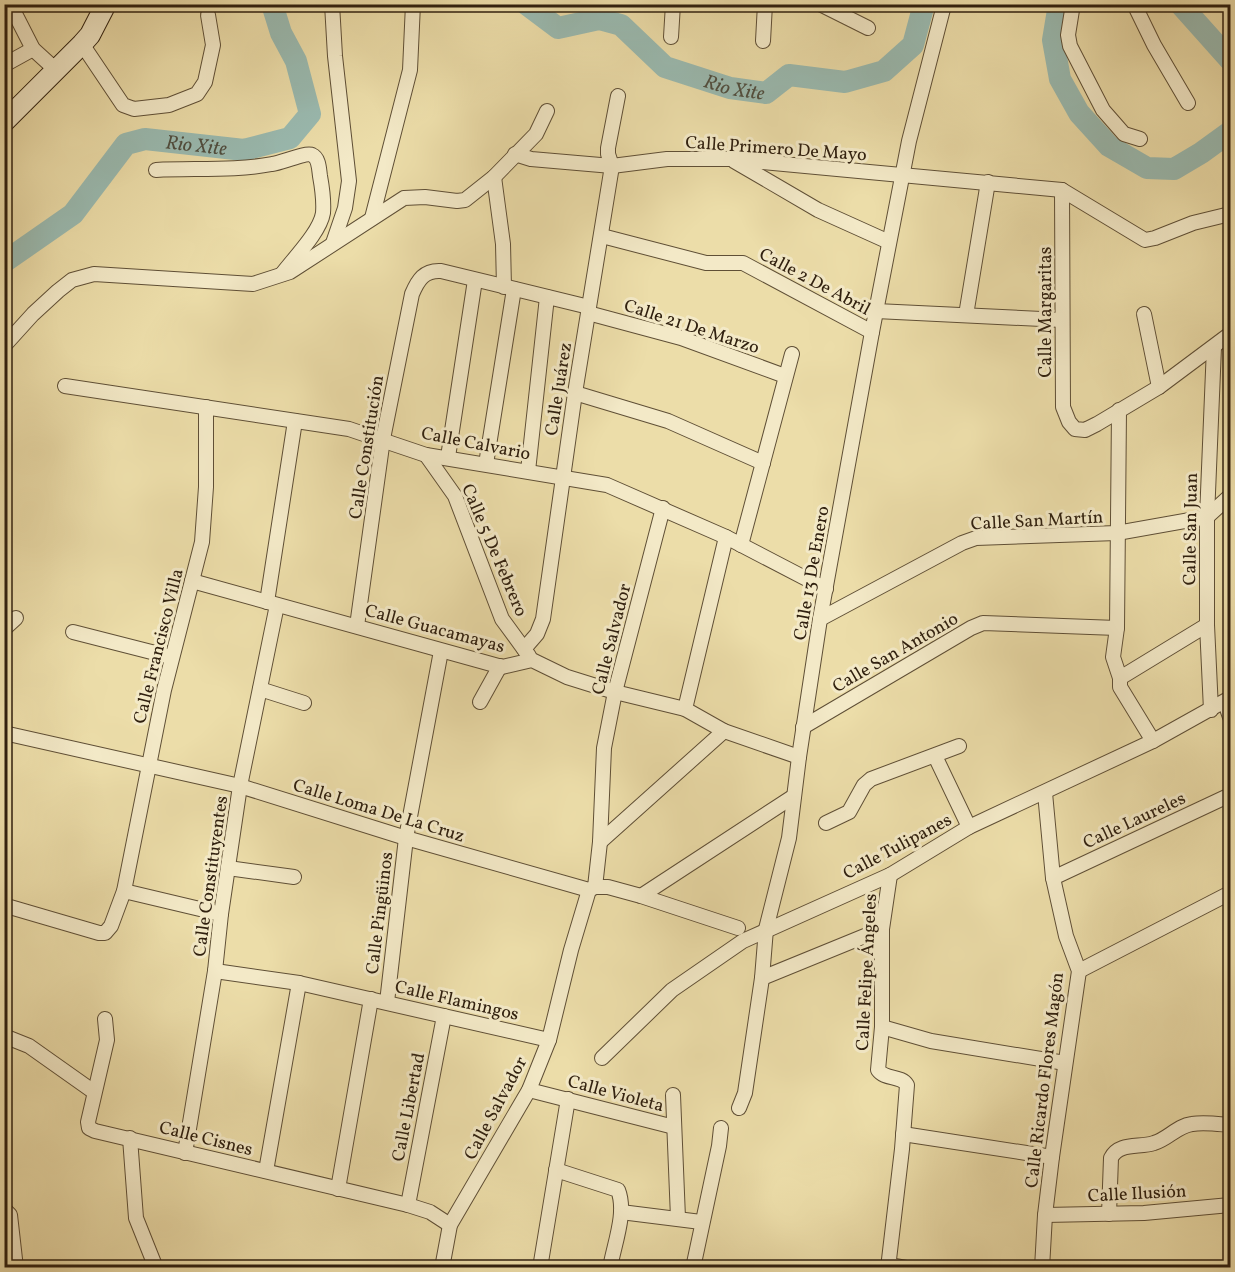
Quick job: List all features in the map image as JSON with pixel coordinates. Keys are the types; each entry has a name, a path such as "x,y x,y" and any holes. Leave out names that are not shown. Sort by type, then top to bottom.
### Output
{"street":[{"path":"10,4 33,49 56,70"},
{"path":"4,122 90,35 106,4"},
{"path":"332,4 335,56 349,181 345,208 333,243"},
{"path":"372,218 410,70 414,4"},
{"path":"671,37 673,4"},
{"path":"763,42 765,4"},
{"path":"820,4 868,28"},
{"path":"1073,4 1068,35 1070,46 1103,110 1124,134 1140,139"},
{"path":"1134,4 1154,45 1188,103"},
{"name":"Calle 13 De Enero","path":"739,1108 745,1093 762,978 766,929 789,838 820,619 872,332 909,141 944,9"},
{"path":"82,44 123,105 134,110 169,105 197,94 205,81 213,45 208,15"},
{"path":"4,65 33,49"},
{"name":"Calle Juárez","path":"528,654 543,619 575,393 602,236 612,166 608,148 618,96"},
{"path":"4,346 33,314 72,280 94,274 253,284 279,277 302,265 404,198 465,200 494,177 536,134 547,111"},
{"name":"Calle Primero De Mayo","path":"515,154 531,159 612,166 667,159 730,159 1062,190 1145,240 1193,223 1230,214"},
{"path":"156,170 270,165 303,155 314,156 321,183 323,212 320,222 279,277"},
{"path":"730,159 818,210 889,242"},
{"path":"486,464 509,288 494,177"},
{"path":"966,315 988,182"},
{"name":"Calle Margaritas","path":"1062,190 1063,407 1069,422 1075,429 1085,430 1119,410"},
{"name":"Calle 2 De Abril","path":"602,236 706,263 734,261 743,263 872,332"},
{"name":"Calle 21 De Marzo","path":"421,276 432,271 547,297 681,338 785,376"},
{"name":"Calle Constitución","path":"357,626 383,439 412,294 421,276"},
{"path":"448,457 475,280"},
{"path":"528,471 547,297"},
{"path":"876,311 1062,320"},
{"path":"1144,314 1160,387"},
{"path":"1153,741 1120,687 1120,678 1113,657 1117,628 1119,410 1160,387 1230,334"},
{"name":"Calle San Juan","path":"1211,710 1207,625 1207,517 1214,347"},
{"path":"741,545 792,354"},
{"name":"Calle Calvario","path":"65,386 349,429 426,455 607,485 726,537 826,589"},
{"path":"575,393 668,421 763,464"},
{"name":"Calle Francisco Villa","path":"10,907 105,933 111,926 124,891 171,657 202,542 206,487 206,407"},
{"name":"Calle Constituyentes","path":"184,1153 215,971 240,786 260,689 295,421"},
{"name":"Calle 5 De Febrero","path":"426,455 455,496 502,619 528,654"},
{"path":"1207,517 1230,496"},
{"name":"Calle Salvador","path":"442,1268 450,1225 529,1090 549,1040 571,950 592,889 600,842 604,748 615,692 663,508"},
{"name":"Calle San Martín","path":"820,619 962,543 976,538 1117,533 1207,517"},
{"path":"685,709 726,537"},
{"name":"Calle Guacamayas","path":"192,581 500,666 528,654"},
{"path":"4,629 15,618"},
{"name":"Calle San Antonio","path":"803,727 983,623 1117,628"},
{"path":"1120,678 1207,625"},
{"path":"73,632 171,657"},
{"name":"Calle Pingüinos","path":"387,1002 406,838 441,651"},
{"path":"528,654 567,677 615,692 685,709 724,730 799,757"},
{"path":"480,702 500,666"},
{"path":"260,689 304,704"},
{"path":"1228,701 1230,717"},
{"name":"Calle Tulipanes","path":"602,1058 672,990 743,941 890,874 969,827 1153,741 1228,701"},
{"path":"600,842 724,730"},
{"name":"Calle Loma De La Cruz","path":"4,733 240,786 406,838 592,889 608,887 738,928"},
{"path":"826,823 849,812 864,785 871,779 958,746"},
{"path":"934,756 969,827"},
{"name":"Calle Ricardo Flores Magón","path":"1042,1268 1052,1156 1079,971 1066,936 1053,879 1045,793"},
{"name":"Calle Laureles","path":"1053,879 1230,795"},
{"path":"641,896 794,796"},
{"path":"228,868 294,877"},
{"name":"Calle Felipe Ángeles","path":"889,1266 907,1085 903,1080 880,1073 878,1070 882,1028 882,929 890,874"},
{"path":"124,891 221,914"},
{"path":"1079,971 1230,892"},
{"path":"762,978 882,929"},
{"name":"Calle Flamingos","path":"215,971 299,983 549,1040"},
{"path":"266,1171 299,983"},
{"path":"338,1189 371,999"},
{"name":"Calle Libertad","path":"408,1205 444,1016"},
{"path":"4,1036 29,1046 94,1092 107,1040 105,1019"},
{"path":"882,1028 931,1041 1065,1063"},
{"name":"Calle Violeta","path":"529,1090 674,1126 678,1218"},
{"name":"Calle Cisnes","path":"94,1092 88,1122 89,1128 95,1131 408,1205 430,1212 450,1225"},
{"path":"673,1095 674,1126"},
{"path":"540,1268 568,1099"},
{"path":"1109,1214 1111,1158 1114,1151 1119,1148 1152,1144 1182,1126 1230,1125"},
{"path":"693,1268 721,1128"},
{"path":"903,1134 1052,1156"},
{"path":"130,1138 136,1218 156,1268"},
{"path":"556,1170 618,1190 621,1196 621,1212 610,1268"},
{"name":"Calle Ilusión","path":"1045,1215 1144,1213 1230,1205"},
{"path":"5,1209 10,1215 16,1268"},
{"path":"621,1212 701,1222"},
{"path":"889,1266 906,1268"}],"waterway":[{"name":"Rio Xite","path":"4,262 73,214 126,144 145,139 244,150 290,138 310,114 296,61 281,33 272,4"},
{"name":"Rio Xite","path":"526,4 558,28 599,19 621,25 665,67 730,88 766,93 789,75 845,82 884,71 913,45 924,4"},
{"name":"Rio Xite","path":"1059,4 1053,40 1060,79 1079,113 1109,146 1147,168 1174,169 1230,132"},
{"name":"Rio Xite","path":"1180,4 1230,60"}]}
